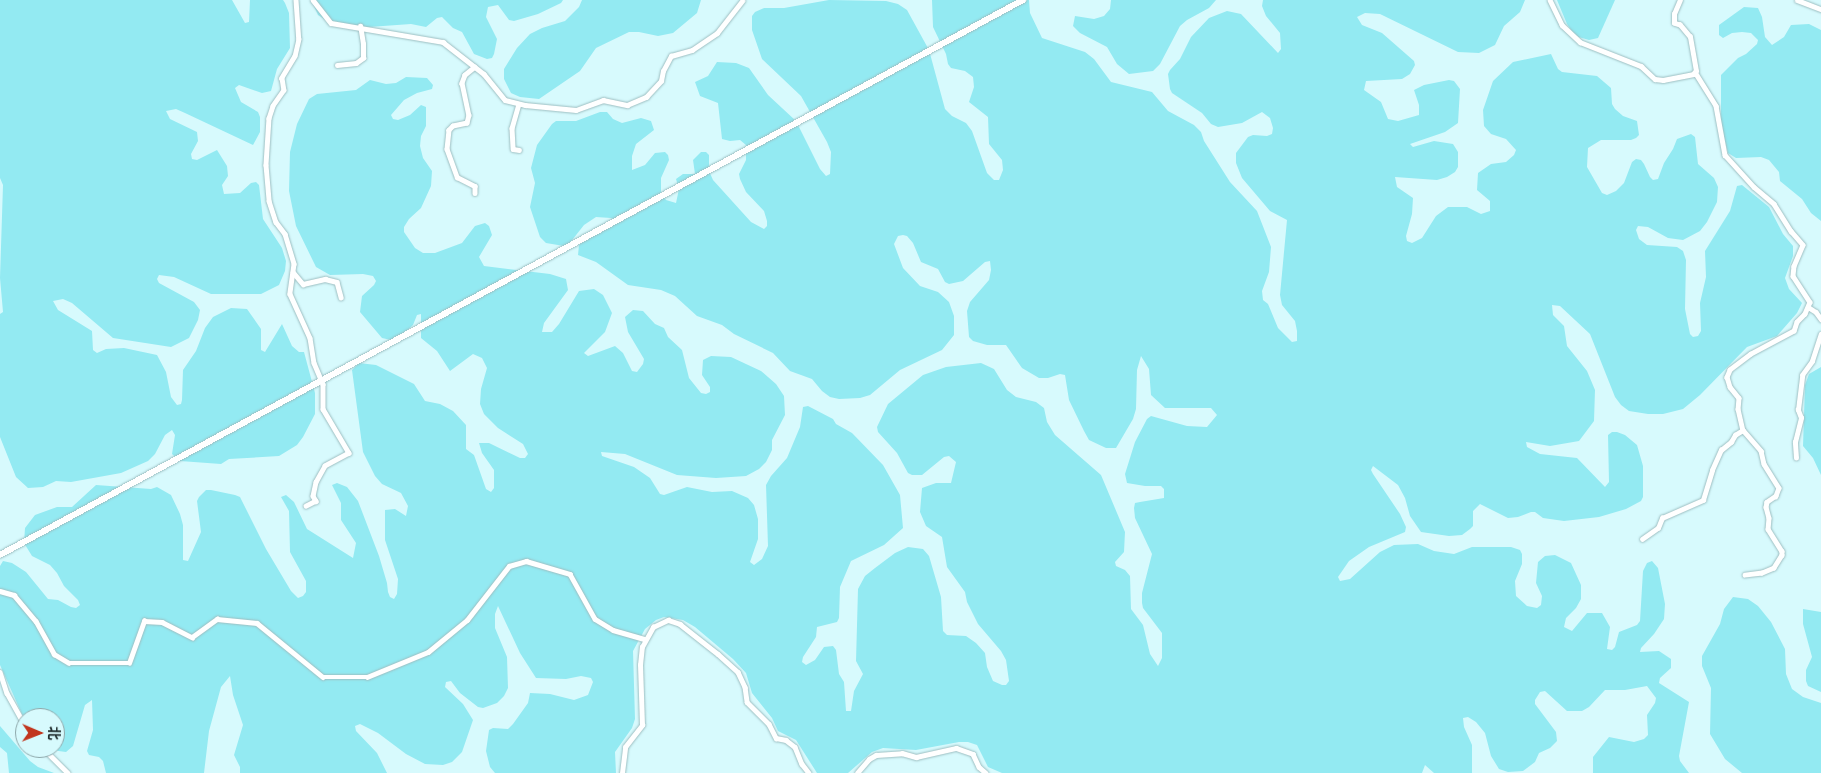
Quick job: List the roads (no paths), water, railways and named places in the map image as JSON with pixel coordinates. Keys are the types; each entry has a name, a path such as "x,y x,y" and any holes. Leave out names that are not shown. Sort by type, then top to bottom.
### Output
{"street":[{"path":"296,0 299,39 295,56 282,78 284,90 273,106 269,118 266,166 269,200 276,222 286,234 294,264 290,294 310,338 312,357 321,380 323,409 349,453 325,466 316,482 313,496 316,501 306,506"},
{"path":"312,0 331,23 360,26 442,42 484,74 505,100 519,104 576,110 604,100 627,105 646,97 662,81 663,71 671,56 692,50 717,33 742,1"},
{"path":"0,555 1023,0"},
{"path":"1550,0 1562,25 1580,42 1641,66 1657,80 1672,79 1695,72"},
{"path":"1680,0 1677,5 1674,23 1680,25 1690,37 1695,72 1716,106 1725,155 1754,187 1774,204 1791,231 1803,245 1794,266 1793,276 1810,302 1805,314 1797,322 1794,331 1752,354 1730,370 1727,377 1730,387 1739,398 1738,409 1744,430 1761,451 1764,464 1779,488 1776,496 1767,502 1766,507 1769,518 1768,529 1782,551 1778,564 1762,574 1745,575"},
{"path":"1797,0 1821,8"},
{"path":"337,65 356,64 363,58 360,26"},
{"path":"475,67 465,75 462,83 469,116 468,123 453,126 449,130 447,149 457,177 475,186 475,193"},
{"path":"519,104 512,128 513,149 519,150"},
{"path":"293,272 303,284 325,279 337,282 341,297"},
{"path":"1808,307 1816,312 1821,319"},
{"path":"1796,458 1795,442 1801,418 1798,410 1802,375 1812,361 1821,334"},
{"path":"1642,539 1658,528 1662,518 1703,500 1712,470 1721,450 1731,442 1735,434 1744,430"},
{"path":"0,591 14,594 36,621 54,654 69,663 128,663 144,621 162,622 192,637 218,618 257,623 323,678 368,677 428,652 466,620 509,566 526,561 570,574 596,619 613,630 646,639"},
{"path":"622,773 624,751 642,725 640,664 646,639 658,623 673,621 718,654 738,672 745,687 747,702 769,724 776,738 786,740 795,747 802,764 809,773"},
{"path":"0,672 7,693 15,708"},
{"path":"856,773 869,759 876,755 902,753 916,758 956,748 973,754 979,767 986,773"},
{"path":"53,758 68,773"}]}
